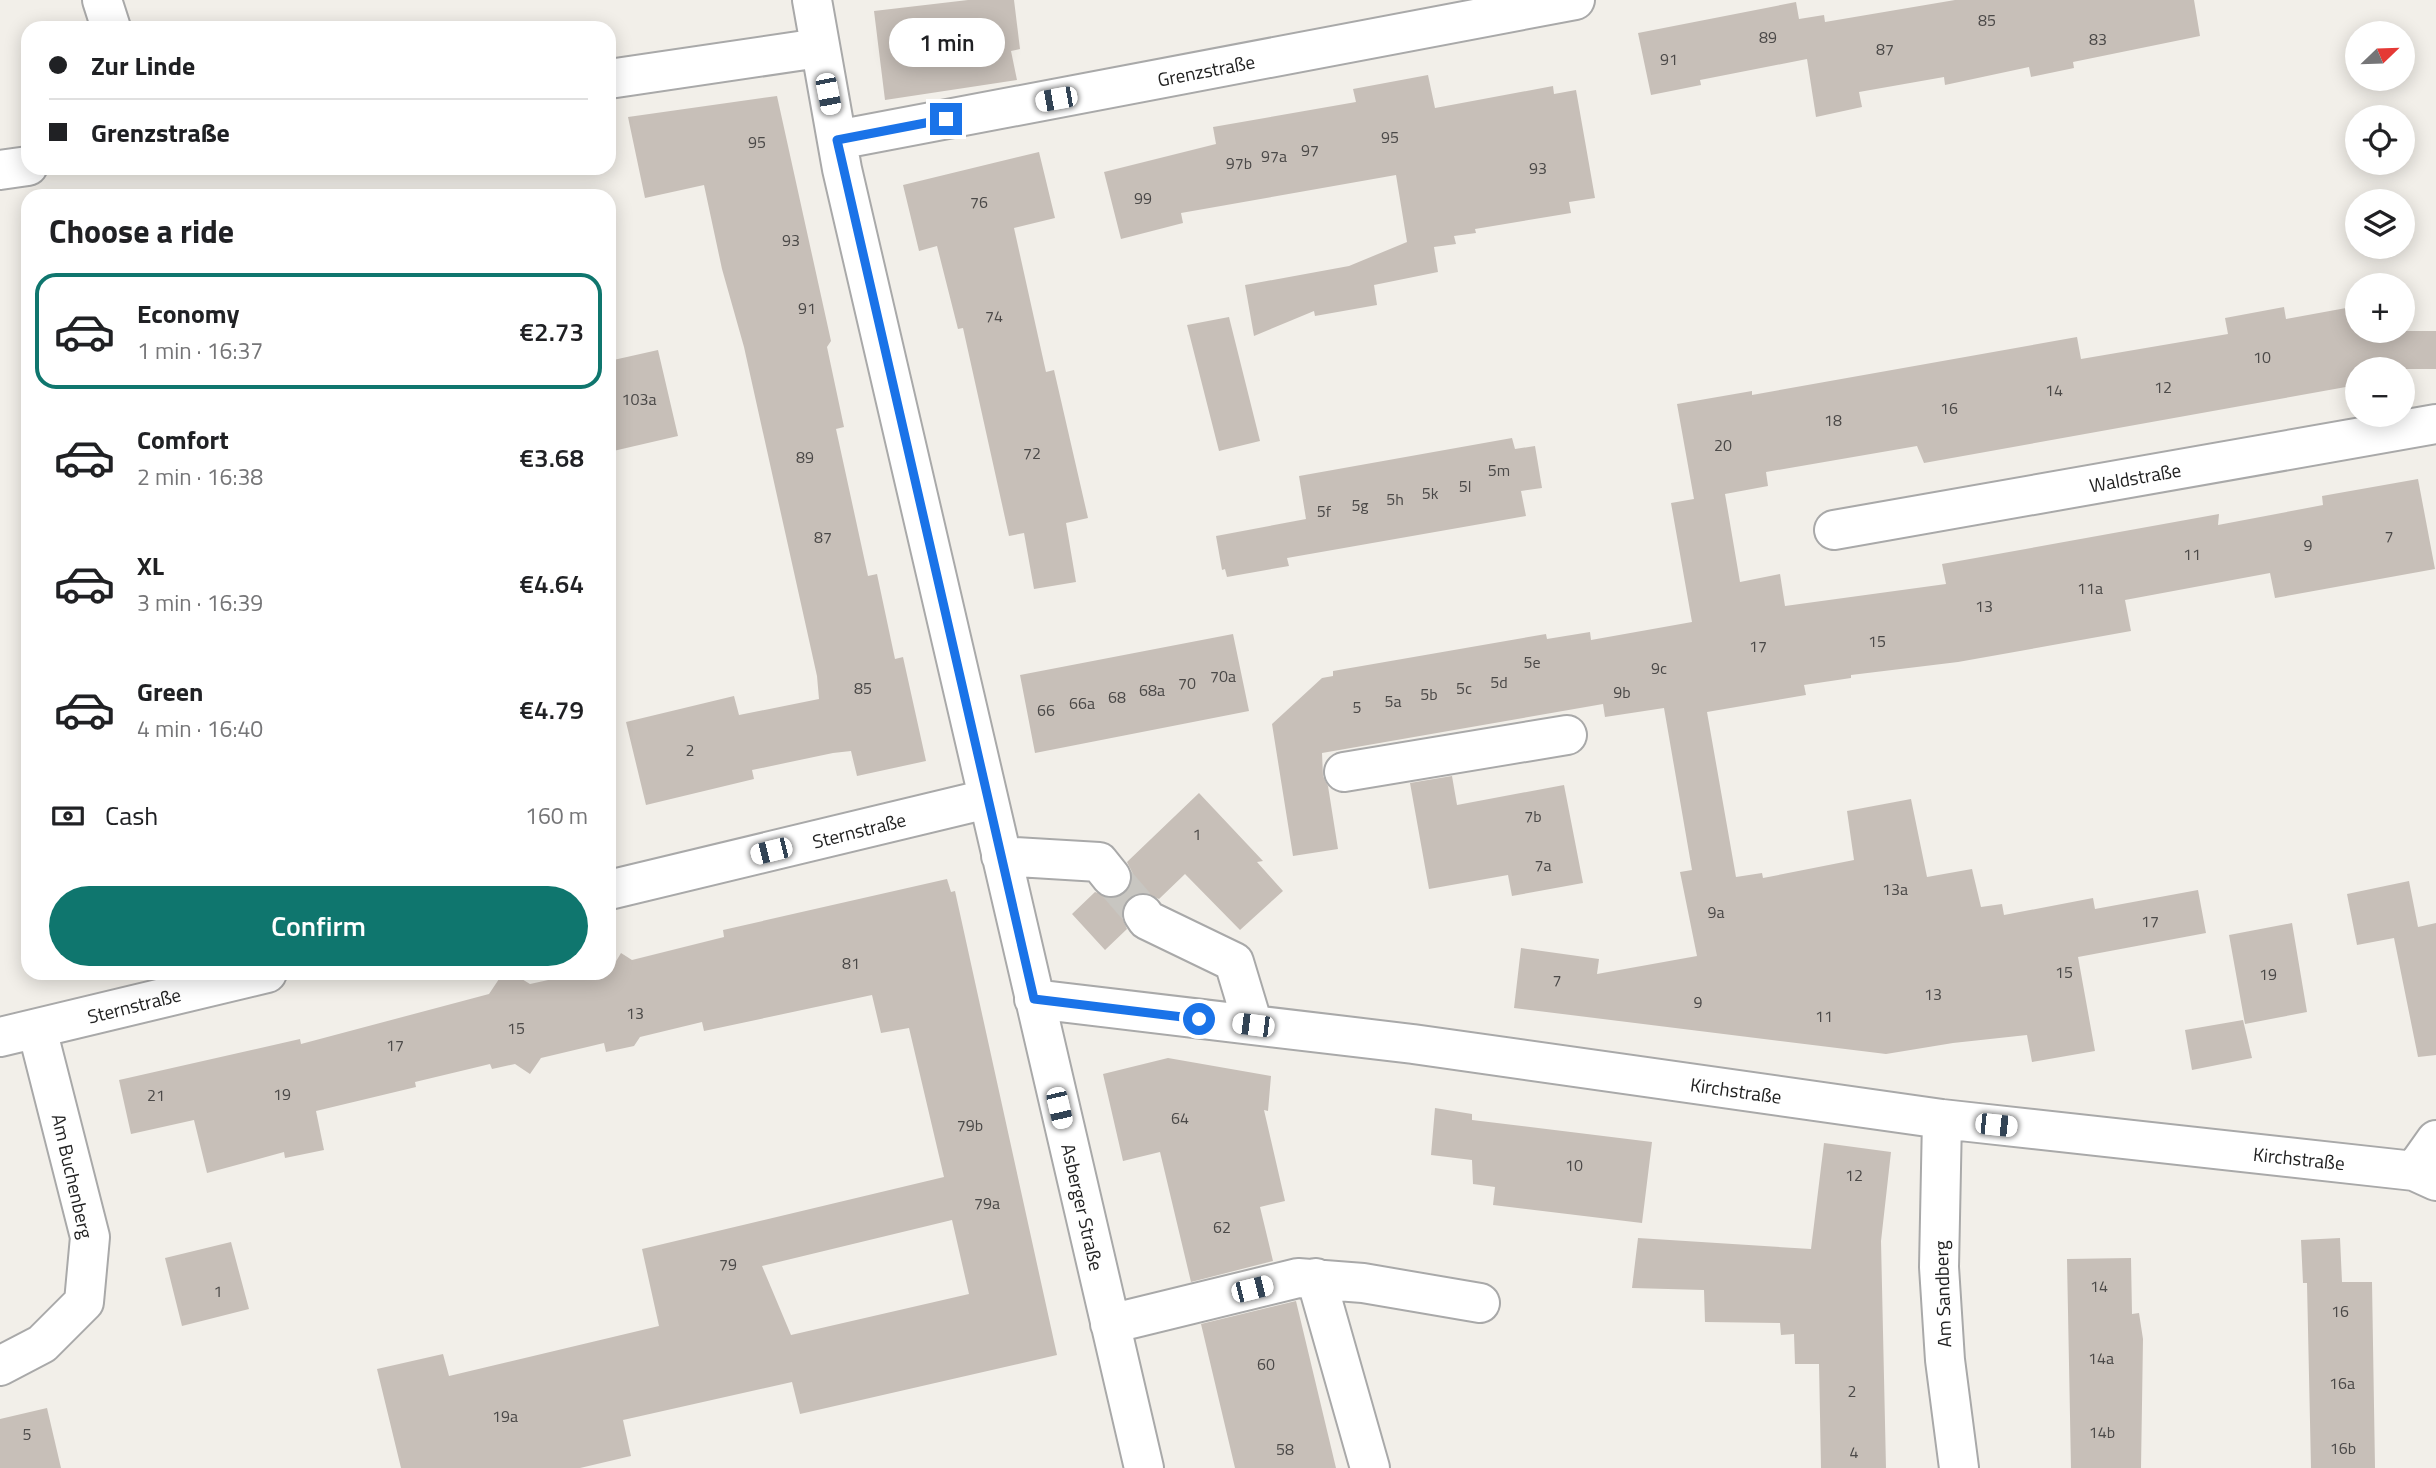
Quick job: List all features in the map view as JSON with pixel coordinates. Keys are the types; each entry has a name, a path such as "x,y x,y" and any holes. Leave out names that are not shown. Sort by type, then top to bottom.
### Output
{"street":[{"path":"102,0 109,21"},
{"name":"Asberger Straße","path":"812,0 839,155 1144,1468"},
{"name":"Grenzstraße","path":"839,155 1575,0"},
{"path":"616,78 819,48"},
{"path":"0,170 21,167"},
{"name":"Waldstraße","path":"1834,530 2436,424"},
{"path":"1344,772 1567,735"},
{"name":"Sternstraße","path":"616,888 987,799"},
{"path":"1001,856 1099,862 1111,877"},
{"path":"1143,914 1147,920 1234,962 1253,1025"},
{"name":"Sternstraße","path":"0,1037 238,980"},
{"name":"Kirchstraße","path":"1034,999 1413,1044 1942,1119 2425,1176"},
{"name":"Am Buchenberg","path":"0,1366 43,1343 84,1302 90,1237 37,1029"},
{"name":"Am Sandberg","path":"1942,1119 1938,1267 1945,1360 1959,1468"},
{"path":"2425,1176 2436,1140"},
{"path":"1110,1324 1278,1282 1316,1278 1480,1303"},
{"path":"1316,1278 1370,1468"}],"building":[{"path":"968,0 1014,0 1020,49 1011,51 1017,80 885,100 874,11"},
{"path":"1955,0 2194,0 2200,36 2073,62 2074,68 2031,77 2029,67 1945,85 1944,77 1859,92 1862,107 1816,117 1807,59 1700,80 1701,85 1651,95 1638,33 1796,2 1799,19 1824,15 1825,22"},
{"path":"1428,75 1435,108 1553,86 1554,94 1576,90 1595,198 1569,202 1571,213 1475,229 1476,233 1454,236 1456,244 1434,247 1438,272 1374,285 1377,305 1315,316 1314,311 1254,336 1245,285 1349,266 1407,242 1396,175 1181,213 1183,223 1121,239 1104,172 1216,144 1213,127 1356,102 1353,89"},
{"path":"777,96 831,341 827,347 844,427 836,429 868,576 877,574 895,659 903,657 926,761 857,776 851,751 833,753 752,770 754,779 646,805 626,722 734,696 739,715 819,699 817,676 744,347 722,269 704,185 645,198 628,117"},
{"path":"1039,152 1055,218 1014,228 1046,372 1054,370 1088,518 1066,523 1076,582 1034,589 1024,533 1009,536 963,328 958,329 937,246 919,251 903,185"},
{"path":"2284,307 2286,319 2345,308 2345,343 2415,343 2415,331 2436,331 2436,369 2415,369 2415,357 2345,357 2345,387 1924,463 1917,446 1766,472 1768,486 1725,494 1740,582 1780,574 1785,606 1946,584 1942,564 2219,514 2218,525 2323,505 2322,496 2418,479 2435,569 2275,598 2270,573 2125,600 2131,631 1958,662 1851,675 1851,678 1804,685 1806,695 1707,712 1736,877 1762,873 1763,878 1854,860 1847,811 1911,799 1927,877 1972,869 1981,907 2002,904 2004,915 2093,898 2095,909 2198,890 2206,933 2078,957 2095,1051 2032,1062 2027,1035 1886,1054 1514,1008 1521,948 1599,959 1597,974 1697,956 1680,872 1692,870 1664,708 1605,717 1603,704 1322,753 1323,776 1328,786 1338,849 1293,856 1272,724 1322,678 1333,676 1333,671 1546,634 1547,639 1590,632 1591,640 1692,622 1671,503 1694,499 1677,404 1752,391 1752,395 2077,337 2081,359 2228,334 2225,318"},
{"path":"1229,317 1260,441 1219,451 1187,325"},
{"path":"658,350 678,436 616,450 616,359"},
{"path":"1512,438 1515,449 1535,446 1542,488 1521,491 1526,516 1287,558 1289,566 1227,577 1225,569 1222,570 1216,536 1306,519 1299,476"},
{"path":"1233,634 1249,711 1035,753 1020,675"},
{"path":"1452,776 1457,805 1564,785 1583,883 1512,896 1508,875 1429,889 1410,783"},
{"path":"1199,793 1263,861 1257,862 1283,891 1240,930 1185,874 1159,899 1142,892 1130,896 1123,905 1121,915 1127,929 1105,950 1072,914 1095,892 1114,899 1125,894 1131,886 1133,874 1127,862"},
{"path":"947,879 951,892 955,891 1057,1355 800,1414 792,1382 623,1420 631,1456 580,1468 401,1468 377,1369 443,1354 449,1376 659,1326 642,1249 944,1177 909,1028 881,1033 872,995 704,1031 702,1022 640,1037 634,1046 606,1052 604,1043 541,1058 530,1074 515,1064 492,1069 490,1064 415,1082 416,1087 316,1111 324,1150 285,1158 284,1152 207,1173 194,1120 131,1134 119,1080 300,1039 301,1044 489,994 498,980 523,980 530,984 548,980 616,980 616,961 621,953 632,960 724,937 723,930","holes":["952,1220 969,1294 791,1335 762,1266"]},
{"path":"2409,881 2418,927 2436,923 2436,1055 2418,1057 2394,938 2357,945 2347,894"},
{"path":"2292,923 2307,1012 2245,1024 2229,935"},
{"path":"2243,1020 2252,1058 2192,1070 2185,1030"},
{"path":"1168,1058 1271,1076 1268,1111 1264,1110 1285,1201 1260,1207 1273,1261 1191,1282 1160,1152 1123,1161 1103,1074"},
{"path":"1435,1108 1472,1114 1472,1120 1652,1142 1642,1223 1493,1205 1495,1187 1473,1184 1472,1160 1431,1155"},
{"path":"1824,1143 1891,1152 1881,1241 1886,1468 1821,1468 1819,1364 1795,1364 1794,1334 1781,1335 1780,1323 1705,1322 1704,1290 1632,1288 1638,1238 1811,1249"},
{"path":"2340,1238 2342,1282 2372,1282 2375,1468 2311,1468 2307,1283 2303,1283 2301,1240"},
{"path":"231,1242 249,1309 182,1326 165,1258"},
{"path":"2131,1258 2132,1314 2139,1313 2143,1339 2141,1468 2071,1468 2067,1259"},
{"path":"1296,1301 1336,1468 1235,1468 1201,1324"},
{"path":"47,1408 61,1468 0,1468 0,1419"}],"tunnel":[{"path":"1111,877 1143,914"}],"route":[{"path":"946,119 837,140 1034,999 1199,1019"}]}
